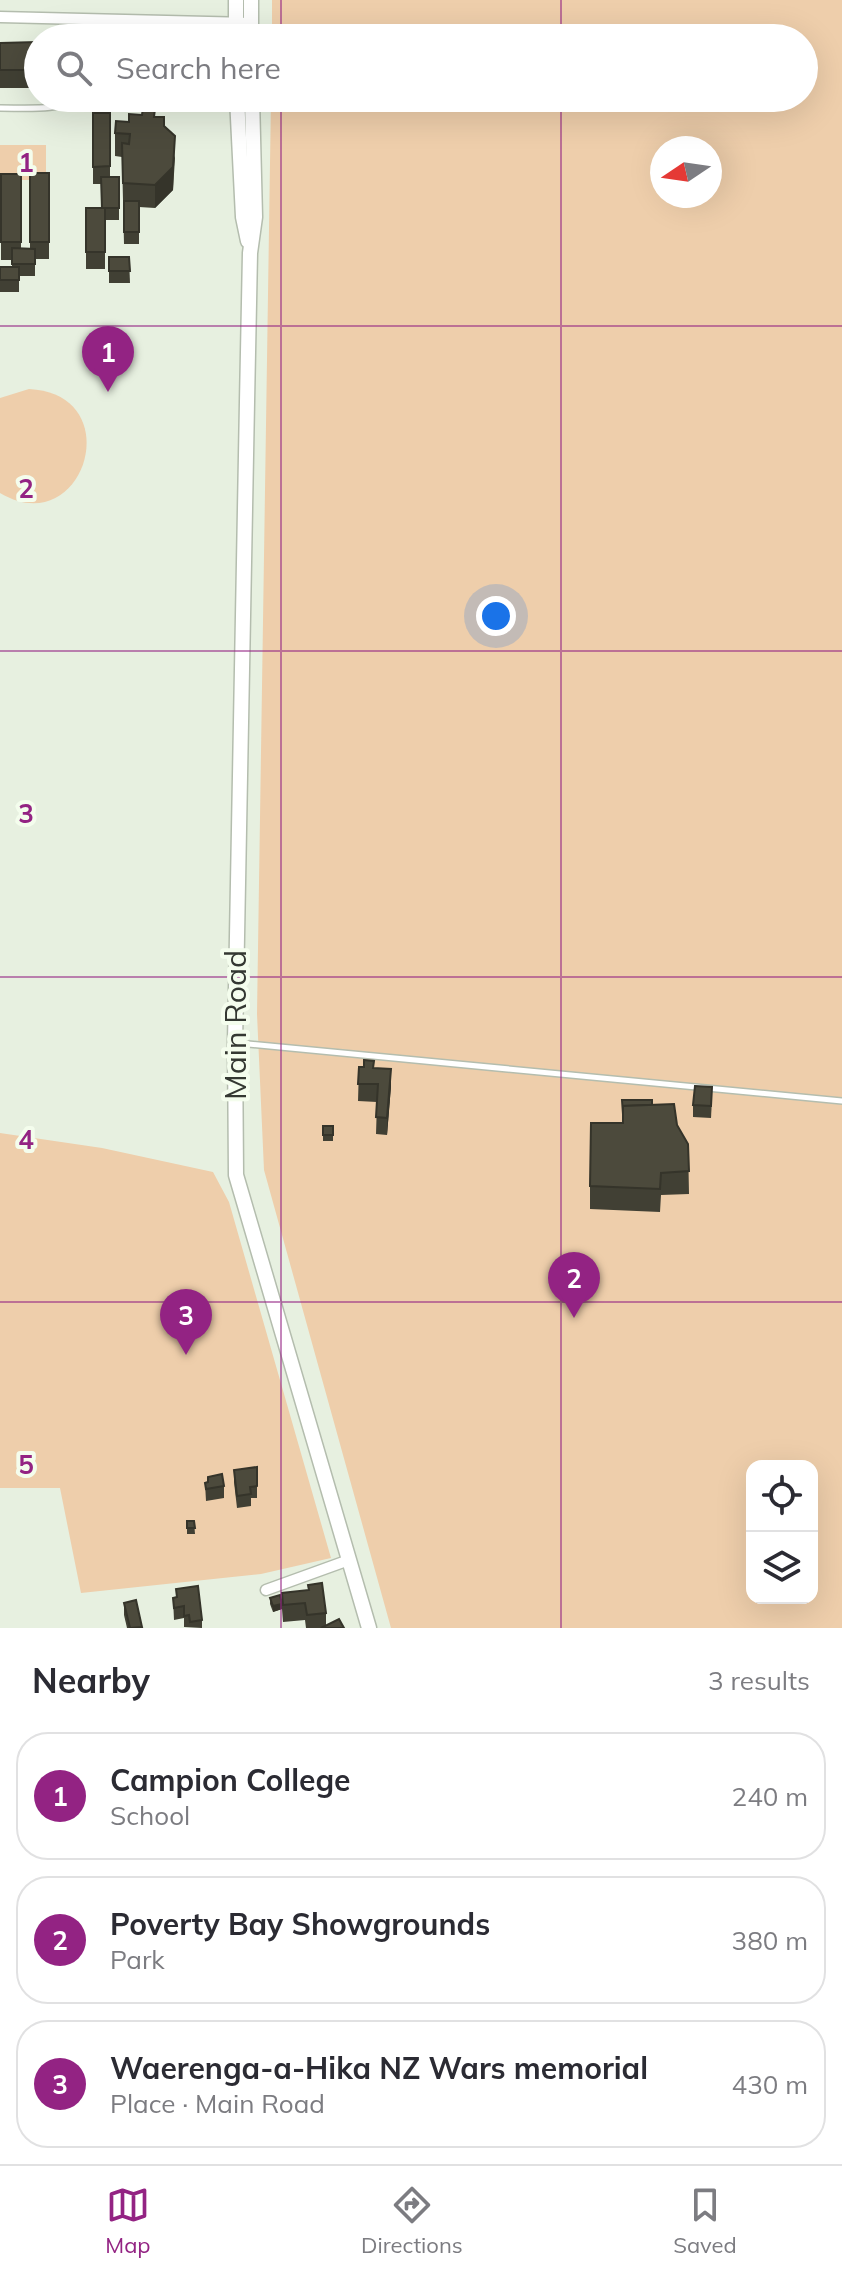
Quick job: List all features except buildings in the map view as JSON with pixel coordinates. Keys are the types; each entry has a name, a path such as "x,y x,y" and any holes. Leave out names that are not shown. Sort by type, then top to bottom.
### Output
{"main road":[{"path":"236,0 242,24"},
{"path":"245,24 251,0"},
{"path":"238,112 243,217 250,253"},
{"path":"250,253 255,192 252,112"},
{"name":"Main Road","path":"250,253 235,1043 236,1175 369,1628"}],"street":[{"path":"0,17 153,19 194,24"},
{"path":"266,1590 349,1560"}],"lane":[{"path":"152,24 153,19"},
{"path":"0,108 24,108"},
{"path":"235,1043 842,1101"}],"shaded area":[{"path":"272,0 842,0 842,1628 391,1628 264,1170 257,1014 271,112 818,112 818,24 272,24"},
{"path":"0,145 46,145 46,180 0,180"},
{"path":"29,389 60,397 79,414 86,437 84,462 73,483 54,499 30,503 0,493 0,398"},
{"path":"0,1133 102,1148 213,1172 229,1202 331,1558 261,1574 81,1593 60,1488 0,1488"}],"place":[{"name":"Campion College","path":"108,392"},
{"name":"Poverty Bay Showgrounds","path":"574,1318"},
{"name":"Waerenga-a-Hika NZ Wars memorial","path":"186,1355"}]}
